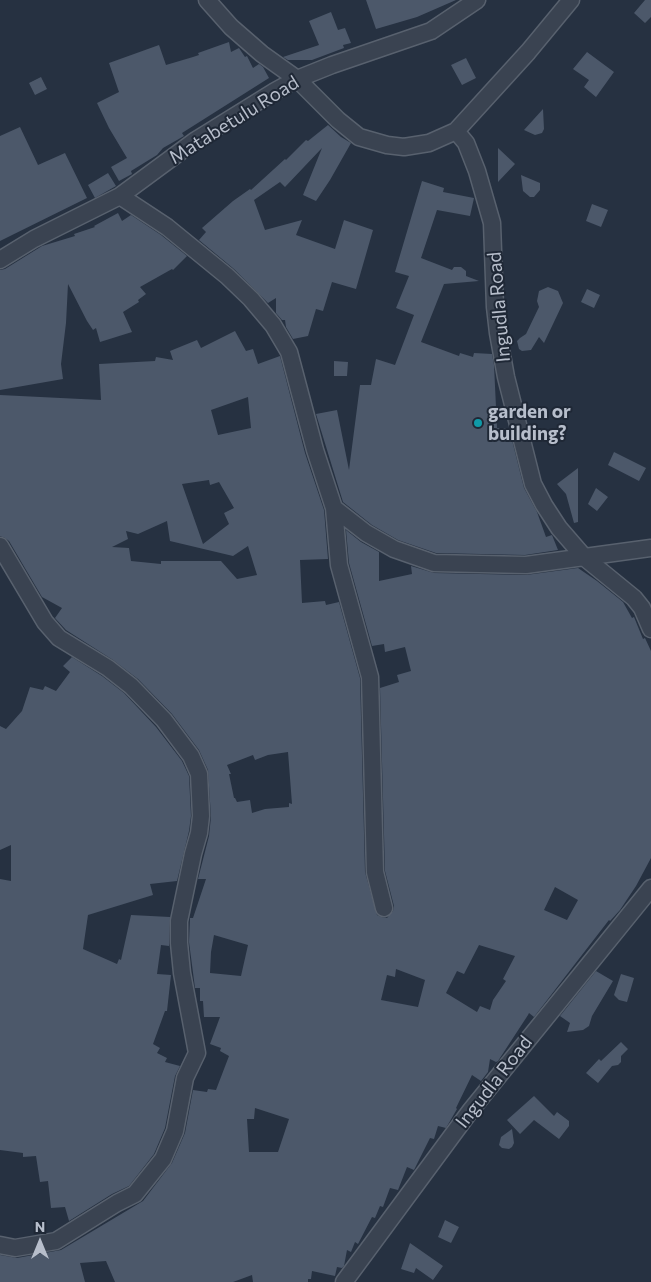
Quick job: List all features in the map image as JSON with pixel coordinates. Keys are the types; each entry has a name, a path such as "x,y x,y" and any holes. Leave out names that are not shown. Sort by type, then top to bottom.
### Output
{"street":[{"path":"207,0 230,27 297,80 338,120 359,137 387,146 404,147 430,143 456,130 528,52 571,0"},
{"name":"Matabetulu Road","path":"0,260 34,239 120,196 196,140 242,110 297,80 332,65 431,31 477,0"},
{"name":"Ingudla Road","path":"456,130 466,143 477,171 492,223 495,307 498,333 506,377 533,484 551,517 585,558 634,598 642,608 651,629"},
{"path":"120,196 167,227 227,276 251,299 273,325 289,352 315,450 334,508 339,565 370,677 375,872 384,908"},
{"path":"334,508 366,532 394,549 434,564 526,565 651,548"},
{"path":"0,546 45,622 59,638 108,668 131,686 164,720 191,756 198,774 201,816 179,921 182,973 197,1054 185,1078 175,1131 163,1159 135,1194 56,1241 16,1248 0,1246"},
{"name":"Ingudla Road","path":"344,1282 470,1110 651,888"}],"building":[{"path":"366,0 456,0 417,17 376,29"},
{"path":"645,0 651,0 651,17 645,23 634,13"},
{"path":"331,12 338,30 345,28 351,43 343,45 344,48 312,60 288,60 283,57 319,45 309,21"},
{"path":"229,42 231,52 239,48 245,57 247,56 253,68 259,64 263,67 269,78 182,133 184,136 163,148 157,155 131,171 132,174 119,181 111,167 127,158 97,103 119,92 109,63 159,45 166,65 199,55 198,53"},
{"path":"587,52 614,72 596,97 584,87 589,80 573,69"},
{"path":"466,58 476,78 462,85 451,65"},
{"path":"41,77 47,89 35,95 29,83"},
{"path":"543,109 544,129 542,133 535,135 524,130"},
{"path":"328,125 351,143 330,180 316,201 303,195 322,148 285,187 280,182 254,200 265,230 302,220 296,235 335,249 344,220 373,230 356,289 332,282 323,311 316,309 308,336 293,339 286,327 285,320 282,320 276,313 276,298 268,303 234,269 199,240 206,232 202,228 233,201 251,190 306,140 308,141"},
{"path":"20,127 38,165 65,153 87,198 0,241 0,136"},
{"path":"498,148 515,164 498,182"},
{"path":"108,173 116,186 95,198 88,185"},
{"path":"521,175 540,183 540,190 534,197 530,197 523,191"},
{"path":"422,181 444,188 443,192 474,198 470,216 437,210 421,258 452,270 454,267 461,267 466,271 466,276 479,281 444,284 421,342 459,356 460,353 473,357 474,353 492,354 497,428 509,428 524,488 537,512 546,537 552,535 558,550 525,555 436,553 398,540 372,525 343,502 316,414 337,410 349,470 360,385 371,385 376,359 395,365 414,315 396,308 409,276 395,272"},
{"path":"592,204 608,210 601,227 586,221"},
{"path":"118,213 122,221 131,215 161,235 187,256 173,270 140,287 146,294 138,300 139,302 123,312 132,332 100,342 96,328 93,330 87,321 68,284 61,364 63,379 0,390 0,270 5,269 42,246 75,236 74,234 95,227"},
{"path":"548,287 558,291 563,303 544,343 539,337 531,350 522,351 519,349 517,341 526,334 539,307 537,301 539,291"},
{"path":"587,289 600,295 594,308 581,302"},
{"path":"235,331 246,351 253,349 258,364 280,356 305,453 324,510 328,559 300,560 302,603 325,601 326,605 339,602 360,678 365,872 377,915 387,918 393,911 394,906 385,871 380,688 399,682 397,675 411,671 405,647 385,652 384,644 372,646 349,563 346,530 361,542 379,552 379,581 412,574 411,566 434,573 526,575 578,568 623,602 632,618 634,617 643,639 645,638 651,651 651,858 620,910 609,920 534,1017 529,1013 498,1061 490,1059 488,1072 481,1081 472,1075 457,1109 446,1128 438,1126 434,1139 430,1138 414,1170 407,1167 398,1190 390,1188 383,1207 380,1206 375,1218 372,1217 358,1244 355,1242 351,1252 347,1250 344,1266 342,1268 337,1267 335,1276 312,1271 311,1279 308,1279 308,1282 253,1282 252,1275 233,1282 115,1282 106,1261 80,1263 85,1282 0,1282 0,1255 17,1258 61,1250 143,1201 172,1163 185,1133 193,1090 207,1092 208,1089 216,1090 229,1056 220,1051 221,1048 210,1044 220,1017 204,1017 203,1001 200,1001 200,988 195,988 189,942 190,918 193,918 206,879 198,879 209,836 211,817 208,770 199,750 172,714 138,679 113,660 66,630 55,618 62,608 42,597 9,541 0,536 0,395 101,400 99,364 155,361 156,357 173,360 170,351 197,340 201,348","holes":["248,397 251,428 218,435 211,410","209,480 210,485 219,482 234,508 224,513 229,524 203,544 182,484","167,521 170,541 233,556 248,546 257,575 237,579 221,561 161,561 161,564 131,561 129,548 112,547 128,539 126,531 138,534","288,752 292,804 289,803 289,807 265,809 252,813 250,800 237,802 234,798 229,774 231,774 227,765 253,755 255,760 268,755","555,887 578,900 567,920 544,910","214,935 248,945 241,976 210,973","479,945 515,956 503,979 506,981 493,1000 490,1010 480,1006 477,1012 446,993 457,971 464,974","396,969 425,980 418,1007 381,1000 387,975 395,977","255,1108 289,1119 278,1152 249,1152 247,1119 254,1119"]},
{"path":"334,361 348,362 347,376 334,376"},
{"path":"614,452 646,468 639,481 608,465"},
{"path":"578,468 578,522 574,523 566,494 557,484"},
{"path":"596,488 608,497 597,511 588,504"},
{"path":"72,657 124,693 156,727 182,761 189,776 191,816 177,881 150,884 153,895 88,915 83,949 117,964 119,959 121,960 131,915 170,917 169,946 161,945 157,974 171,975 167,1011 165,1011 153,1044 160,1048 157,1053 167,1058 165,1062 180,1066 175,1076 165,1128 154,1154 129,1186 112,1194 69,1221 65,1207 51,1208 48,1181 40,1182 36,1156 23,1157 23,1153 0,1150 0,879 11,881 11,845 0,850 0,726 6,729 22,711 30,687 43,690 45,686 56,691 70,672 63,666"},
{"path":"596,971 613,981 592,1016 589,1026 583,1030 567,1032 570,1023 560,1016"},
{"path":"621,974 634,978 627,1002 619,1000 614,995"},
{"path":"621,1042 628,1049 621,1056 621,1062 618,1065 612,1066 598,1083 586,1073 599,1059 601,1061"},
{"path":"534,1096 554,1116 557,1112 569,1121 569,1126 559,1139 534,1120 520,1134 507,1120"},
{"path":"512,1129 514,1143 512,1147 509,1149 502,1148 499,1145 501,1137"},
{"path":"445,1220 459,1227 451,1243 438,1237"},
{"path":"410,1243 443,1266 433,1280 416,1268 414,1273 401,1269"}],"place":[{"name":"garden or building?","path":"478,423"}]}
